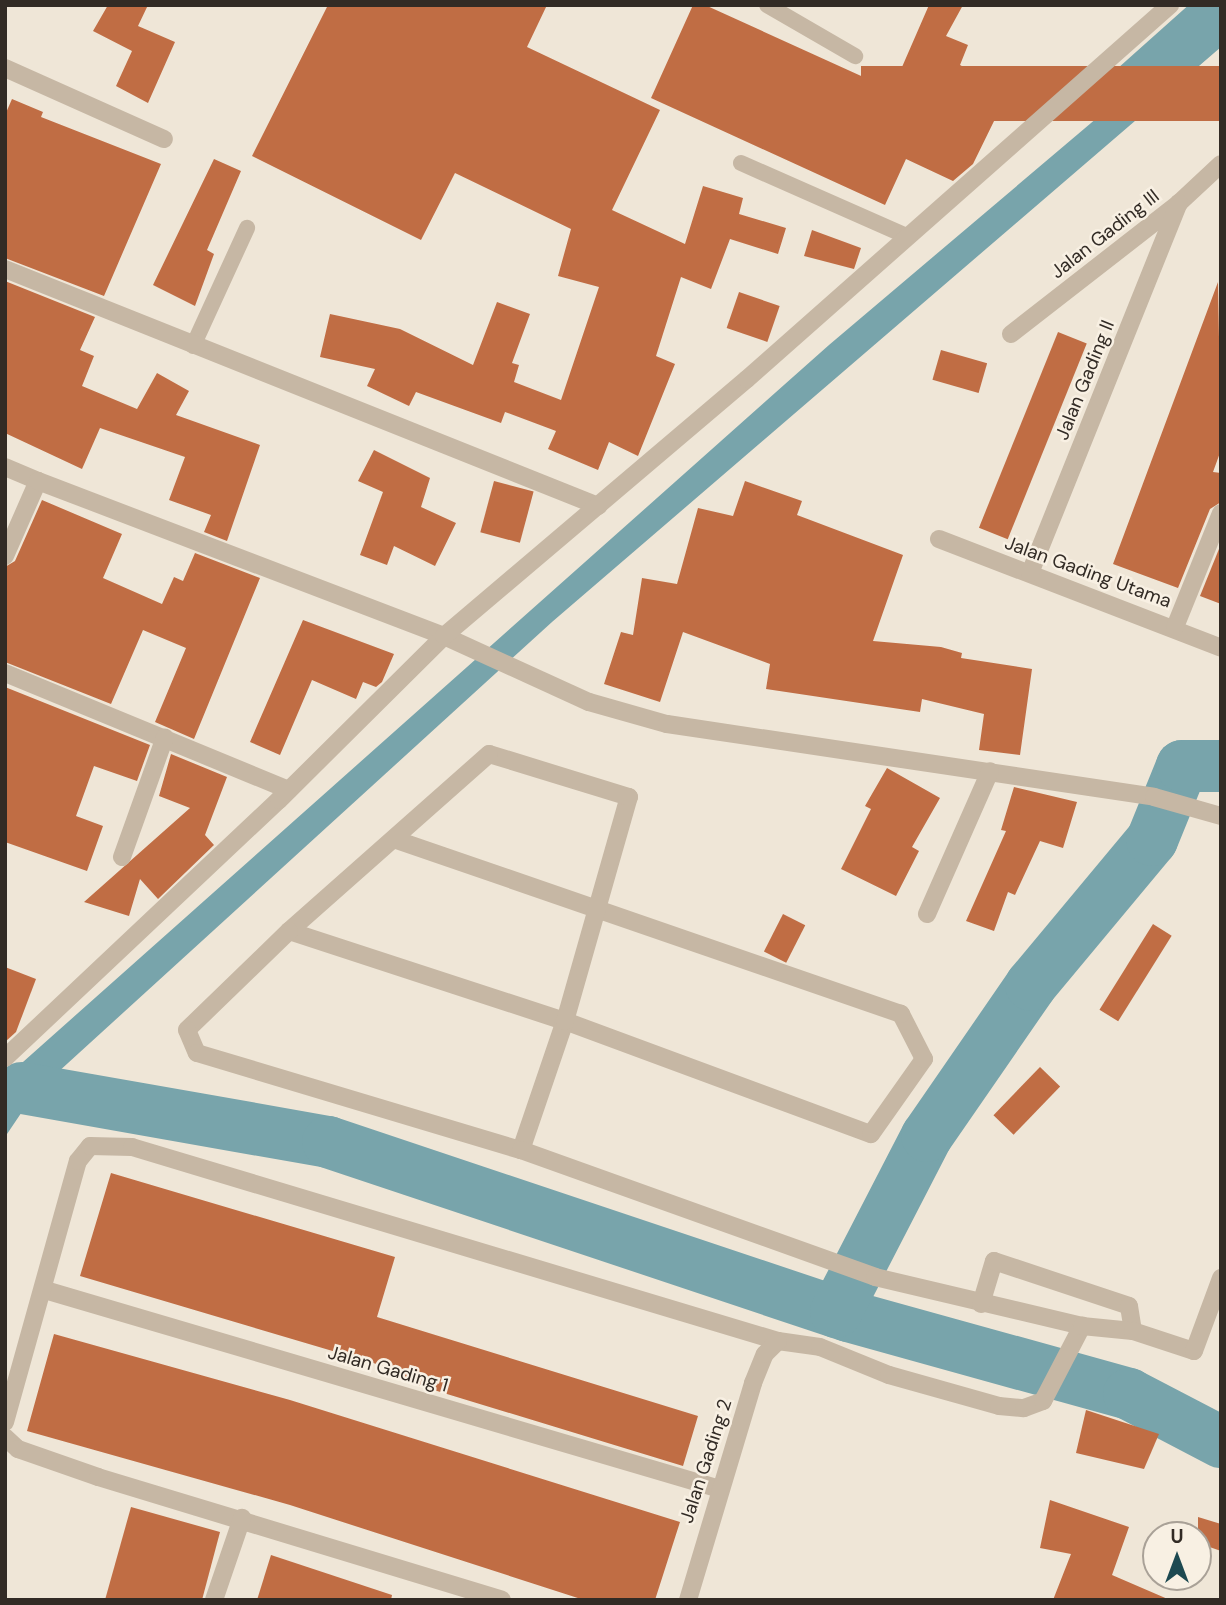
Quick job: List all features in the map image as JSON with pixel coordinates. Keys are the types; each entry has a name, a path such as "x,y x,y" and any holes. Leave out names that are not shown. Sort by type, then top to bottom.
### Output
{"street":[{"path":"5,1058 289,790 443,636 598,506 904,235 1170,5"},
{"path":"5,68 164,139"},
{"name":"Jalan Gading III","path":"1011,334 1179,203 1221,164"},
{"name":"Jalan Gading II","path":"1030,573 1179,203"},
{"path":"5,269 598,506"},
{"path":"5,467 443,636 589,702 667,724 1154,797 1184,808 1221,816"},
{"path":"5,556 38,481"},
{"path":"1175,627 1221,513"},
{"name":"Jalan Gading Utama","path":"939,539 1175,627 1221,648"},
{"path":"5,673 289,790"},
{"path":"122,857 164,737"},
{"path":"521,1150 565,1021 629,797 489,754 289,931 187,1030 197,1053 521,1150 876,1277 1082,1326 1133,1331 1194,1351 1221,1278"},
{"path":"928,914 990,771"},
{"path":"289,931 565,1021 871,1134 924,1059 901,1014 394,839"},
{"path":"5,1422 45,1290 78,1161 90,1146 107,1144 132,1147 778,1341 820,1347 889,1375 999,1406 1024,1408 1043,1401 1073,1350 1082,1326"},
{"path":"981,1304 994,1261 1129,1306 1133,1331"},
{"name":"Jalan Gading 1","path":"45,1290 720,1489"},
{"name":"Jalan Gading 2","path":"688,1600 753,1383 778,1341"},
{"path":"5,1437 18,1449 87,1474 242,1518 502,1600"},
{"path":"214,1600 242,1518"}],"lane":[{"path":"767,5 855,56"},
{"path":"741,163 904,235"},
{"path":"193,346 247,228"}],"water":[{"path":"1221,13 1221,47 552,622 34,1094 5,1137 5,1078 829,345"}],"building":[{"path":"108,5 148,5 138,26 175,42 148,103 116,86 132,51 93,31"},
{"path":"328,5 547,5 527,47 660,110 612,210 685,244 703,186 743,198 739,214 786,228 778,254 730,239 711,289 681,277 656,356 675,364 638,456 609,442 598,470 548,449 556,431 505,412 501,423 416,392 409,406 367,386 375,369 320,357 330,314 400,329 473,365 497,302 530,314 512,363 519,365 514,382 561,400 599,287 558,276 571,229 455,173 421,240 252,156"},
{"path":"693,5 705,5 892,90 929,5 963,5 946,36 968,45 960,65 1016,96 1002,121 996,117 973,164 953,181 906,159 885,205 651,98"},
{"path":"861,66 1221,66 1221,121 861,121"},
{"path":"12,99 43,112 41,117 161,164 104,296 5,258 5,115"},
{"path":"214,159 241,171 207,250 214,254 195,306 153,285"},
{"path":"812,230 861,248 854,269 804,256"},
{"path":"5,281 95,317 80,350 94,356 82,386 137,409 157,373 189,391 176,415 260,445 227,541 204,532 211,515 169,500 185,457 100,428 82,469 5,433"},
{"path":"1218,282 1221,450 1213,472 1221,473 1221,502 1210,509 1178,588 1113,564"},
{"path":"739,292 780,306 767,342 727,328"},
{"path":"1058,332 1087,344 1008,539 979,528"},
{"path":"941,350 987,363 979,393 932,380"},
{"path":"374,450 430,478 421,507 456,523 435,566 394,546 387,565 360,555 383,492 358,481"},
{"path":"494,481 534,492 520,543 480,532"},
{"path":"745,481 802,501 797,515 903,555 873,641 941,647 962,653 961,658 1032,669 1020,755 979,750 984,714 922,699 920,712 766,689 770,664 683,632 660,702 604,684 621,632 633,635 642,578 677,584 698,508 733,516"},
{"path":"42,500 122,534 103,578 162,604 174,577 183,581 195,553 260,578 194,739 155,722 186,648 143,630 111,704 5,662 5,567 15,561"},
{"path":"1221,544 1221,604 1200,596"},
{"path":"303,620 394,654 382,682 376,687 363,682 356,699 312,680 280,755 250,742"},
{"path":"5,687 150,745 137,781 94,766 76,816 103,826 87,871 5,842"},
{"path":"171,754 227,777 205,835 214,845 158,899 140,879 129,916 84,902 190,808 159,796"},
{"path":"887,768 940,798 912,847 919,851 896,896 841,869 871,809 865,806"},
{"path":"1014,787 1077,802 1063,848 1040,841 1015,895 1008,892 994,931 966,921 1006,831 1001,830"},
{"path":"783,914 805,925 786,963 764,951"},
{"path":"1153,924 1172,936 1118,1021 1099,1010"},
{"path":"5,967 36,979 16,1032 5,1042"},
{"path":"1040,1067 1060,1086 1014,1135 993,1115"},
{"path":"111,1173 395,1257 377,1317 698,1416 683,1466 388,1376 390,1368 80,1276"},
{"path":"54,1334 290,1400 680,1522 655,1600 584,1600 290,1505 27,1431"},
{"path":"1086,1410 1159,1434 1144,1469 1076,1453"},
{"path":"1050,1500 1129,1527 1112,1575 1142,1588 1142,1591 1149,1591 1170,1600 1053,1600 1071,1554 1040,1548"},
{"path":"131,1507 220,1532 202,1600 105,1600"},
{"path":"1212,1521 1221,1524 1221,1551 1212,1548"},
{"path":"271,1555 392,1595 391,1600 257,1600"}],"waterway":[{"path":"1127,95 1221,11"},
{"path":"836,1312 927,1136 1031,985 1152,840 1182,766 1221,766"},
{"path":"22,1088 328,1142 848,1316 1129,1394 1221,1442"}]}
